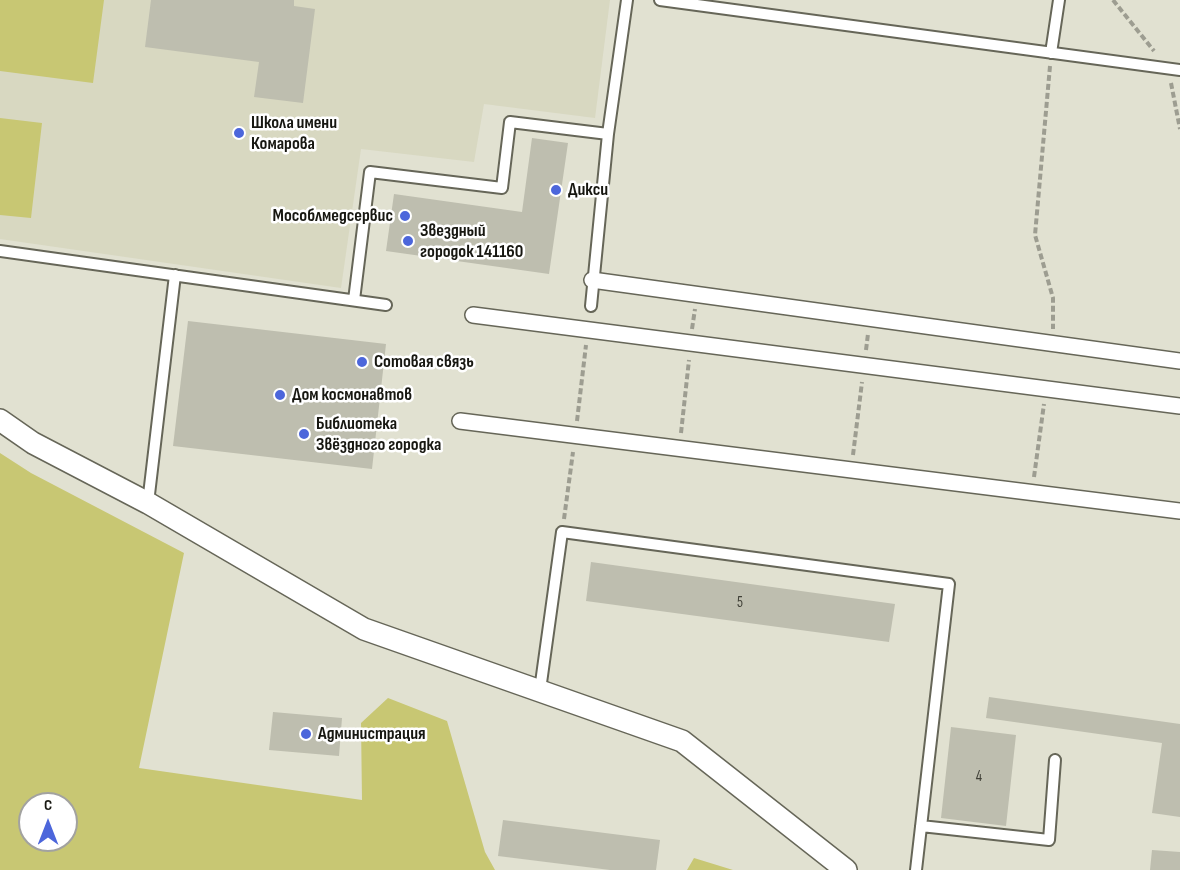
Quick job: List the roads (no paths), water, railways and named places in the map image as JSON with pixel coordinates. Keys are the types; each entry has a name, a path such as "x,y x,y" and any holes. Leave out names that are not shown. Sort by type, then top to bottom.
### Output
{"street":[{"path":"592,280 1180,361"},
{"path":"473,315 1180,406"},
{"path":"0,420 33,443 148,503 364,629 682,741 846,870"},
{"path":"460,421 1180,511"}],"lane":[{"path":"591,306 608,134 627,0"},
{"path":"660,0 1180,70"},
{"path":"1051,53 1059,0"},
{"path":"354,300 370,172 502,188 510,122 608,134"},
{"path":"0,251 105,260 175,275 386,305"},
{"path":"148,503 175,275"},
{"path":"540,690 562,532 949,584 916,870"},
{"path":"921,826 1049,840 1055,760"}],"place":[{"name":"Школа имени Комарова","path":"239,133"},
{"name":"Дикси","path":"556,190"},
{"name":"Мособлмедсервис","path":"405,216"},
{"name":"Звездный городок 141160","path":"408,241"},
{"name":"Сотовая связь","path":"362,362"},
{"name":"Дом космонавтов","path":"280,395"},
{"name":"Библиотека Звёздного городка","path":"304,434"},
{"name":"Администрация","path":"306,734"}]}
